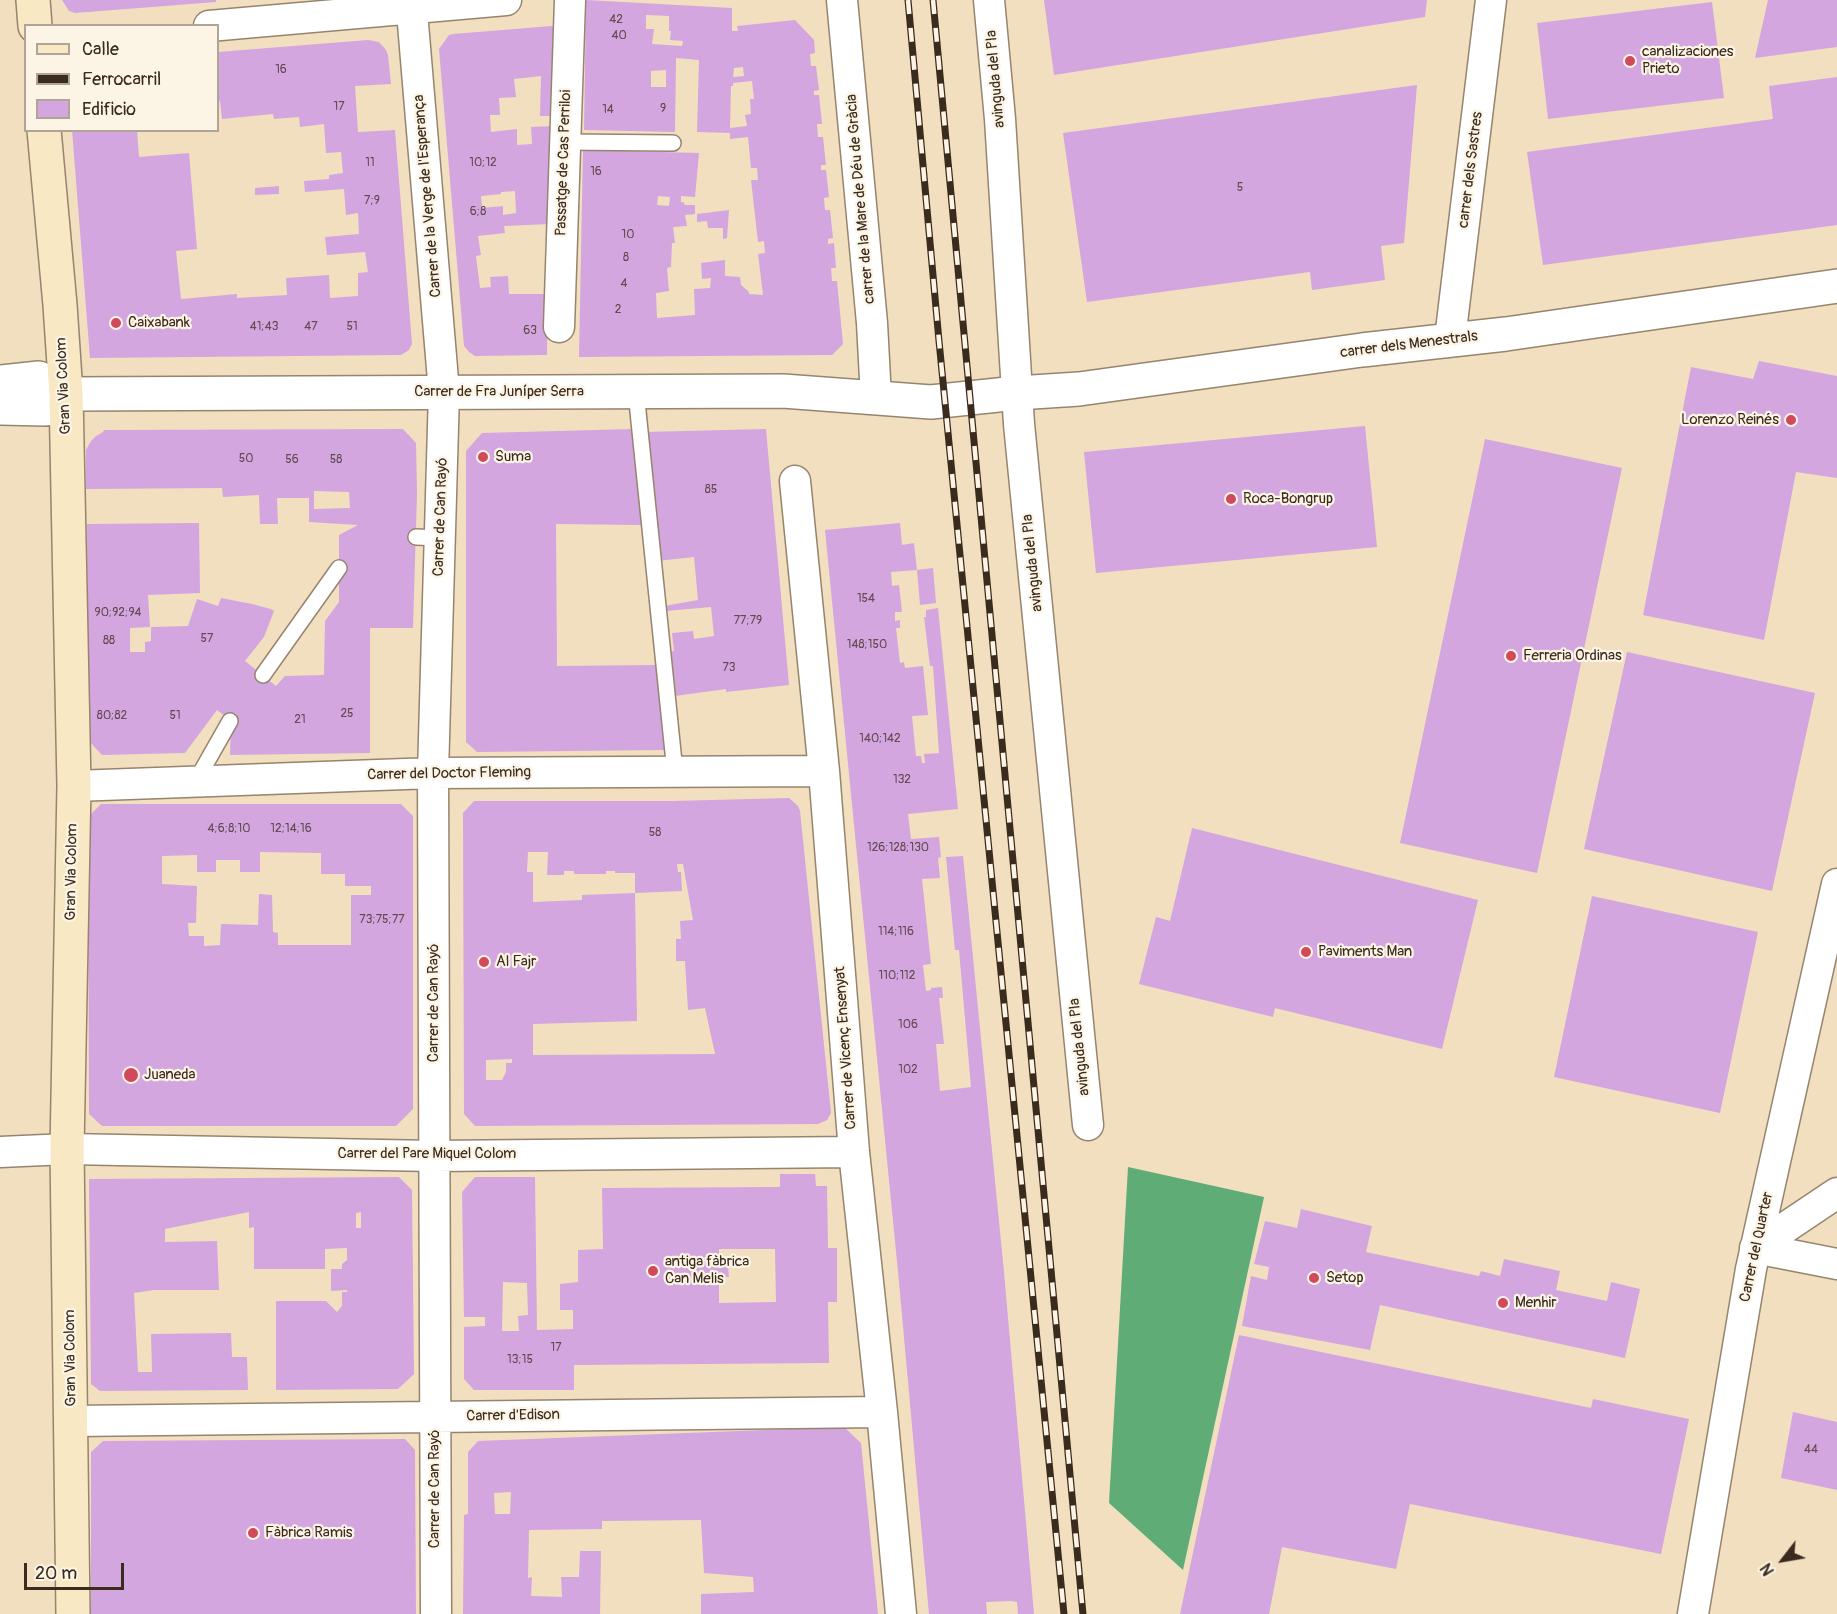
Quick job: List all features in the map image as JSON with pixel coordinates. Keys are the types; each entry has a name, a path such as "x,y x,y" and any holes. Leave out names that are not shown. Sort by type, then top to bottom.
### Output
{"main road":[{"path":"33,0 35,24"},
{"name":"Gran Via Colom","path":"44,132 66,394 74,786 68,1149 73,1614"}],"street":[{"path":"219,25 411,4 506,0"},
{"name":"Passatge de Cas Perriloi","path":"559,327 570,0"},
{"name":"carrer de la Mare de Déu de Gràcia","path":"842,0 872,322 876,398"},
{"name":"avinguda del Pla","path":"988,0 1000,119 1017,393 1088,1125"},
{"name":"carrer dels Sastres","path":"1450,339 1491,0"},
{"name":"Carrer de la Verge de l'Esperança","path":"411,4 444,392"},
{"name":"carrer dels Menestrals","path":"931,402 1079,389 1450,339 1506,334 1837,286"},
{"path":"0,382 39,378 66,394 45,409 0,408"},
{"name":"Carrer de Fra Juníper Serra","path":"66,394 783,391 931,402"},
{"name":"Carrer de Can Rayó","path":"436,1614 434,773 428,538 444,392"},
{"name":"Carrer de Vicenç Ensenyat","path":"795,481 824,771 854,1152 901,1614"},
{"name":"Carrer del Doctor Fleming","path":"74,786 434,773 824,771"},
{"name":"Carrer del Quarter","path":"1693,1614 1755,1248 1831,940 1837,884"},
{"name":"Carrer del Pare Miquel Colom","path":"0,1152 68,1149 434,1156 854,1152"},
{"path":"1755,1248 1837,1192"},
{"path":"1755,1248 1837,1264"},
{"name":"Carrer d'Edison","path":"72,1420 882,1412"}],"lane":[{"path":"565,142 672,143"},
{"path":"636,392 675,772"},
{"path":"263,675 339,568"},
{"path":"196,781 230,720"}],"green space":[{"path":"1128,1167 1264,1197 1183,1570 1109,1503"}],"building":[{"path":"62,0 216,0 216,2 75,13 69,11"},
{"path":"586,0 732,8 732,31 738,31 737,26 795,20 814,40 815,53 810,54 811,66 816,66 819,90 814,91 814,95 819,95 822,124 817,124 818,137 823,137 826,165 821,165 821,170 826,170 829,197 824,198 825,210 830,210 833,238 828,239 828,244 834,243 836,268 831,268 832,281 837,281 843,344 832,355 579,357 583,150 699,153 695,197 681,196 681,202 685,205 695,205 695,214 685,215 687,226 673,227 675,243 672,243 671,267 667,268 669,291 656,293 657,318 695,315 694,289 710,288 711,278 702,279 701,263 725,260 725,276 740,277 741,285 749,294 763,295 758,254 765,253 764,241 758,242 751,180 758,180 757,168 751,168 748,137 730,139 730,133 697,132 699,60 676,58 675,132 584,130","holes":["646,15 669,16 670,40 683,41 682,46 652,44 654,29 646,29","743,67 744,76 733,77 734,68","666,70 666,87 651,87 651,71","752,81 754,99 750,99 751,114 745,115 747,126 730,128 731,86 733,83","658,196 670,197 669,206 657,205"]},
{"path":"1044,0 1427,0 1425,17 1054,75"},
{"path":"1768,0 1837,0 1837,47 1755,58"},
{"name":"canalizaciones Prieto","path":"1712,2 1724,98 1548,119 1537,23"},
{"path":"552,26 554,29 553,116 540,116 541,76 514,79 516,97 499,98 500,115 490,115 491,132 517,129 517,145 532,144 531,127 553,126 550,224 504,226 505,233 478,236 481,255 476,256 480,288 491,287 490,277 508,276 509,294 548,294 547,355 475,356 464,346 439,49 449,35","holes":["515,191 516,213 503,215 503,206 482,208 481,196"]},
{"path":"368,40 379,42 386,50 391,84 355,86 358,132 395,130 412,344 409,350 401,355 90,358 72,132 137,132 139,157 189,153 197,249 176,251 181,299 237,294 237,298 287,295 286,278 329,275 330,298 358,296 358,273 368,272 365,252 327,255 325,237 359,234 358,213 346,215 344,189 305,192 304,181 329,179 329,175 343,173 341,152 326,153 324,124 300,127 299,117 274,119 273,114 222,119 219,102 219,52"},
{"path":"1837,77 1837,225 1543,265 1527,152 1773,119 1769,86"},
{"path":"1417,85 1404,243 1381,246 1385,280 1312,290 1310,272 1087,302 1063,133"},
{"path":"279,186 279,194 255,195 255,188"},
{"path":"729,210 727,238 723,239 723,228 708,228 707,221 697,222 697,214"},
{"path":"1759,361 1837,376 1837,478 1796,472 1764,640 1643,615 1691,367 1753,379"},
{"name":"Roca-Bongrup","path":"1365,426 1377,547 1096,573 1084,452"},
{"path":"403,429 416,443 417,493 413,628 370,628 370,753 230,755 231,721 217,710 185,753 102,755 88,740 87,524 199,523 200,593 148,595 150,627 130,628 130,652 145,652 145,642 151,641 151,627 188,626 197,599 218,606 221,598 252,604 274,611 264,637 245,661 276,686 285,676 324,675 325,621 339,602 339,535 358,525 309,522 309,498 277,498 278,524 260,524 259,495 223,497 222,488 86,489 86,450 91,441 104,430","holes":["314,491 349,492 350,508 314,509"]},
{"path":"633,429 641,525 556,524 557,666 657,665 666,750 477,752 466,742 466,451 482,433"},
{"path":"766,429 789,685 726,692 726,689 675,696 669,652 674,651 672,633 693,631 694,639 714,636 711,607 666,611 664,606 698,600 694,557 657,561 644,432"},
{"name":"Ferreria Ordinas","path":"1485,439 1622,468 1537,873 1400,843"},
{"path":"900,523 902,545 914,543 917,570 891,572 892,586 899,585 902,612 895,612 895,621 900,620 900,628 896,628 900,663 904,662 905,668 923,666 928,715 912,716 916,756 921,756 922,763 925,763 924,754 939,753 933,666 930,666 924,617 926,617 926,610 938,608 958,809 908,814 911,839 939,837 940,878 922,879 931,964 923,965 926,991 942,987 943,998 939,998 944,1044 936,1044 940,1091 971,1087 959,950 955,950 946,857 963,856 1004,1272 1034,1614 1018,1614 1017,1602 1011,1601 986,1602 987,1614 929,1614 899,1282 825,530"},
{"path":"933,568 936,603 920,605 917,570"},
{"path":"1627,652 1815,693 1772,891 1584,849"},
{"path":"789,798 798,806 831,1113 827,1120 818,1124 475,1126 464,1114 463,813 474,801 673,801","holes":["528,852 548,852 547,875 564,875 564,871 574,871 574,874 606,874 606,871 635,873 635,893 582,895 582,900 533,902 533,872 527,872","677,864 683,864 693,920 680,921 681,939 676,939 676,961 685,961 688,1010 705,1008 715,1054 533,1055 533,1024 637,1021 635,893 682,891 681,872 678,872","512,1059 512,1063 506,1063 506,1072 502,1080 486,1080 486,1060"]},
{"path":"101,804 401,804 413,816 413,1109 396,1126 102,1126 89,1114 88,817","holes":["260,852 321,853 321,874 345,874 345,886 371,886 371,895 351,895 351,945 278,945 278,933 273,932 272,895 259,894 258,925 221,924 220,945 204,946 204,936 189,936 188,923 196,923 197,886 162,884 162,856 197,855 197,872 216,872 216,860 240,860 240,872 260,872"]},
{"name":"Paviments Man","path":"1192,828 1478,900 1442,1049 1275,1008 1273,1017 1139,984 1156,917 1170,921"},
{"path":"1592,896 1758,932 1720,1113 1554,1077"},
{"name":"antiga fàbrica Can Melis","path":"780,1174 815,1174 816,1186 827,1186 828,1248 837,1248 837,1302 828,1302 829,1363 574,1365 574,1390 474,1390 464,1379 464,1327 485,1326 485,1317 464,1317 462,1192 475,1177 535,1177 537,1330 573,1329 573,1310 560,1310 560,1284 578,1282 578,1250 603,1249 602,1188 780,1187","holes":["719,1249 775,1249 776,1302 719,1303 719,1277 729,1277 728,1265 719,1264","503,1282 527,1283 528,1315 518,1316 519,1331 502,1331"]},
{"path":"399,1177 412,1190 414,1374 398,1389 276,1390 276,1301 326,1301 337,1312 342,1306 342,1292 347,1292 347,1290 331,1291 331,1269 342,1269 342,1264 347,1260 347,1248 325,1249 325,1269 254,1269 254,1227 249,1228 249,1212 165,1229 165,1242 217,1241 219,1290 154,1290 134,1293 138,1372 152,1372 151,1334 231,1333 232,1357 247,1357 248,1390 100,1391 91,1384 89,1179","holes":["361,1212 361,1228 356,1228 356,1213"]},
{"path":"1301,1209 1372,1226 1366,1252 1479,1276 1481,1271 1500,1276 1504,1259 1560,1271 1556,1290 1607,1301 1611,1282 1640,1289 1625,1358 1380,1305 1370,1350 1242,1326 1251,1276 1267,1280 1269,1267 1254,1264 1265,1221 1297,1228"},
{"path":"1239,1335 1591,1408 1593,1399 1689,1419 1661,1554 1410,1504 1396,1569 1282,1547 1269,1614 1180,1614"},
{"path":"1793,1412 1837,1422 1837,1490 1781,1478"},
{"path":"844,1427 861,1443 878,1614 701,1614 701,1594 754,1592 753,1577 704,1573 701,1520 602,1521 602,1529 529,1530 528,1578 532,1577 531,1596 562,1597 561,1577 579,1577 580,1551 601,1551 600,1614 463,1614 464,1515 468,1514 468,1452 478,1441","holes":["511,1492 510,1514 495,1514 494,1493"]},
{"name":"Fàbrica Ramis","path":"405,1439 415,1450 416,1614 91,1614 91,1452 103,1441"}],"railway":[{"path":"908,0 939,341 1064,1614"},
{"path":"933,0 1083,1614"}],"place":[{"name":"canalizaciones Prieto","path":"1630,61"},
{"name":"Caixabank","path":"116,323"},
{"name":"Lorenzo Reinés","path":"1791,420"},
{"name":"Suma","path":"483,457"},
{"name":"Roca-Bongrup","path":"1231,499"},
{"name":"Ferreria Ordinas","path":"1511,656"},
{"name":"Paviments Man","path":"1306,952"},
{"name":"Al Fajr","path":"484,962"},
{"name":"Juaneda","path":"131,1075"},
{"name":"antiga fàbrica Can Melis","path":"653,1271"},
{"name":"Setop","path":"1314,1278"},
{"name":"Menhir","path":"1503,1303"},
{"name":"Fàbrica Ramis","path":"253,1533"}]}
